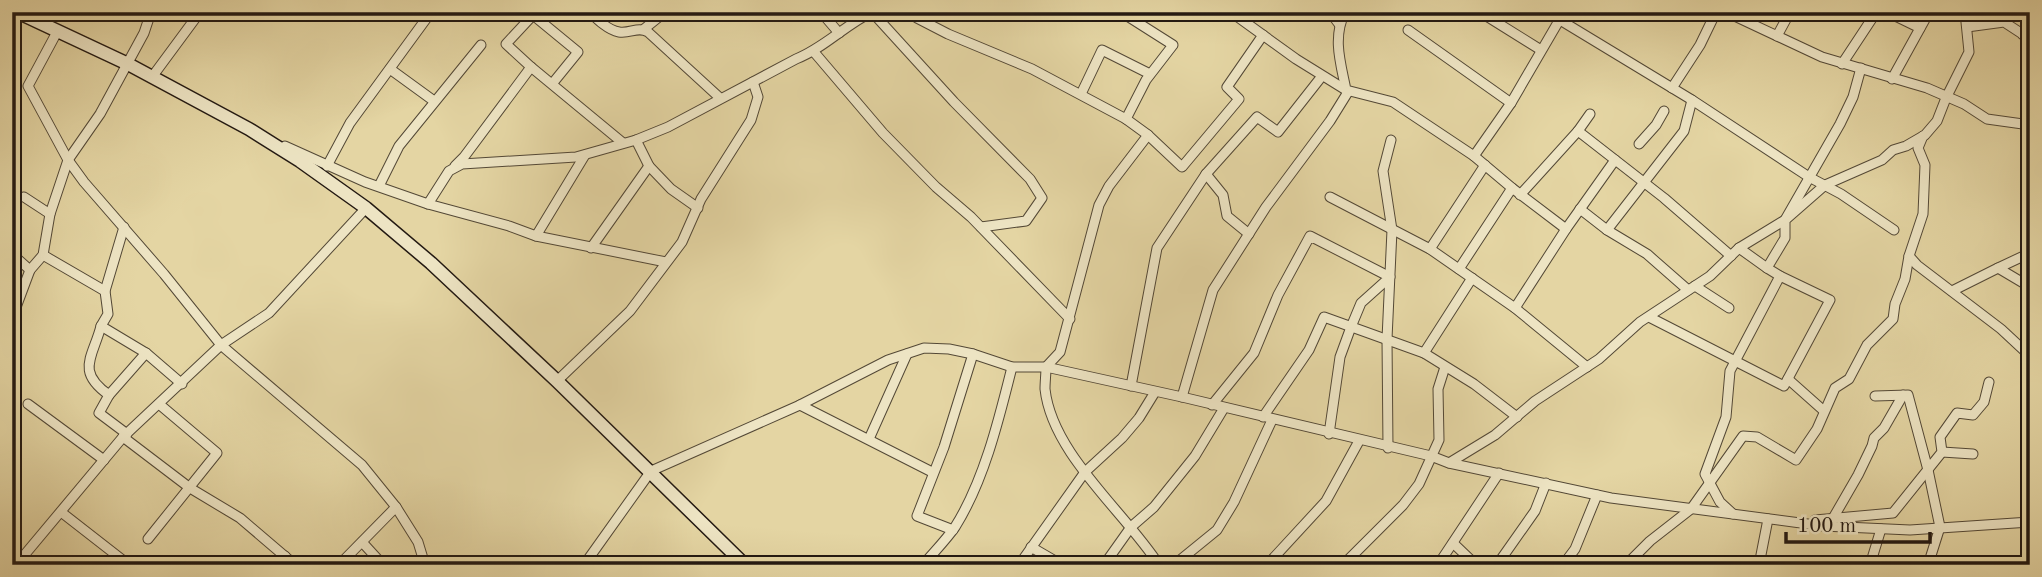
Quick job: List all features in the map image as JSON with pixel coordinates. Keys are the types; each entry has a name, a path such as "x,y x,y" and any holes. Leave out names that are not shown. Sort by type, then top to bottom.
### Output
{"street":[{"path":"18,12 128,64 249,129 327,166 428,204 536,236 666,262"},
{"path":"13,316 30,270 43,254 50,214 68,160 100,114 144,33 151,12"},
{"path":"152,77 200,12"},
{"path":"590,12 617,32 644,29 665,12"},
{"path":"821,12 839,33"},
{"path":"449,171 462,164 585,155 636,140 668,127 814,51 872,12 954,102 1030,179 1042,198 1026,221 981,227"},
{"path":"911,12 948,34 1031,69 1126,119 1148,135 1182,167 1239,99 1227,88 1263,35"},
{"path":"1121,12 1173,45 1136,95 1126,119"},
{"path":"1231,12 1347,91 1393,102 1474,156 1566,229"},
{"path":"1330,12 1339,23"},
{"path":"1182,397 1213,290 1347,91 1337,43 1339,23 1345,12"},
{"path":"1480,12 1541,50"},
{"path":"1672,88 1700,45 1716,12"},
{"path":"1726,12 1822,57 1927,88 1964,104 1995,122 2030,125"},
{"path":"1777,36 1790,12"},
{"path":"1887,12 1920,28"},
{"path":"1892,79 1929,12"},
{"path":"1449,463 1495,435 1535,401 1599,359 1640,322 1710,276 1739,248 1785,220 1825,185 1882,160 1893,150 1923,136 1937,121 1969,52 1965,12"},
{"path":"1842,64 1875,13"},
{"path":"552,84 578,52 533,15 506,44 531,68 623,143"},
{"path":"1474,156 1511,103 1562,16 1894,230"},
{"path":"327,166 350,123 426,19"},
{"path":"1967,27 2004,22 2026,37 2030,23"},
{"path":"644,29 720,98"},
{"path":"1408,30 1511,103"},
{"path":"57,32 28,86 68,160 221,345 362,465 396,507 418,542 425,565"},
{"path":"379,186 399,146 481,45"},
{"path":"1081,94 1102,50 1150,74"},
{"path":"814,51 883,133 936,187 981,227 1070,319"},
{"path":"428,204 449,171 464,157 531,68"},
{"path":"1767,268 1785,238 1785,220 1853,97 1861,68"},
{"path":"390,69 435,101"},
{"path":"1131,386 1157,248 1206,174 1257,117 1278,132 1322,76"},
{"path":"557,381 630,311 682,242 701,199 751,120 758,97 752,82"},
{"path":"1607,230 1684,131 1692,100"},
{"path":"1639,144 1664,111"},
{"path":"1520,195 1590,114"},
{"path":"249,129 366,208 431,263 651,471 745,565"},
{"path":"1578,131 1645,183 1731,256"},
{"path":"1148,135 1109,186 1099,205 1060,352 1046,367 1045,389 1068,448 1159,565"},
{"path":"1626,565 1650,541 1691,509 1743,436 1758,436 1796,460 1817,429 1835,388 1849,379 1867,345 1893,319 1895,304 1905,279 1909,256 1923,214 1925,165 1918,148 1923,136"},
{"path":"636,140 649,166 671,189 698,208"},
{"path":"1388,448 1387,339 1392,230 1383,171 1391,140"},
{"path":"536,236 585,155"},
{"path":"1515,308 1615,160"},
{"path":"1430,249 1485,165"},
{"path":"591,248 649,166"},
{"path":"1206,174 1223,195 1227,216 1249,234"},
{"path":"1459,269 1512,188"},
{"path":"24,197 50,214"},
{"path":"1330,197 1430,249 1515,308 1587,367"},
{"path":"16,565 125,436 221,345 269,313 366,208"},
{"path":"1580,209 1692,288 1729,308"},
{"path":"109,395 97,387 90,375 89,356 108,314 105,291 124,227"},
{"path":"1212,405 1254,353 1278,295 1310,236 1390,276"},
{"path":"1649,317 1784,386 1830,300 1780,276 1739,248"},
{"path":"1952,291 2030,253"},
{"path":"12,254 30,270"},
{"path":"43,254 105,291"},
{"path":"1909,256 2001,329 2030,356"},
{"path":"1998,268 2030,287"},
{"path":"1329,433 1340,357 1351,327 1361,303 1390,276"},
{"path":"1735,515 1720,502 1706,474 1726,417 1730,371 1780,276"},
{"path":"1424,353 1472,278"},
{"path":"1174,565 1217,530 1234,502 1268,419 1309,350 1324,317 1424,353 1474,384 1517,417"},
{"path":"101,326 146,353 182,384"},
{"path":"584,565 651,471 800,405 888,360 924,348 949,349 1012,366 1046,367 1431,456 1449,463 1597,495 1823,526 1910,530 2030,522"},
{"path":"146,353 109,395 99,413 190,488 240,518 295,565"},
{"path":"869,439 907,354"},
{"path":"953,530 917,516 944,447 973,354"},
{"path":"923,565 953,530 969,504 1000,416 1012,366"},
{"path":"1343,565 1403,505 1419,484 1439,440 1438,389 1445,367"},
{"path":"1788,379 1824,411"},
{"path":"1781,521 1832,520 1893,513 1942,452 1940,437 1957,413 1973,415 1984,402 1989,382"},
{"path":"1019,565 1085,472 1130,428 1155,391"},
{"path":"1832,520 1858,475 1874,438 1884,428 1903,395"},
{"path":"1875,396 1908,395 1940,527 1928,565"},
{"path":"28,404 104,460"},
{"path":"148,539 217,453 159,404"},
{"path":"800,405 932,472"},
{"path":"1104,565 1130,527 1154,507 1195,456 1224,408"},
{"path":"1267,565 1326,500 1359,441"},
{"path":"1942,452 1973,454"},
{"path":"1440,562 1499,473"},
{"path":"1497,565 1535,511 1546,483"},
{"path":"1563,565 1576,549 1597,495"},
{"path":"339,565 396,507"},
{"path":"61,512 130,565"},
{"path":"1759,565 1768,519"},
{"path":"1870,565 1881,528"},
{"path":"362,542 383,565"},
{"path":"1453,543 1476,565"},
{"path":"1031,547 1062,565"},
{"path":"278,565 285,556"}]}
